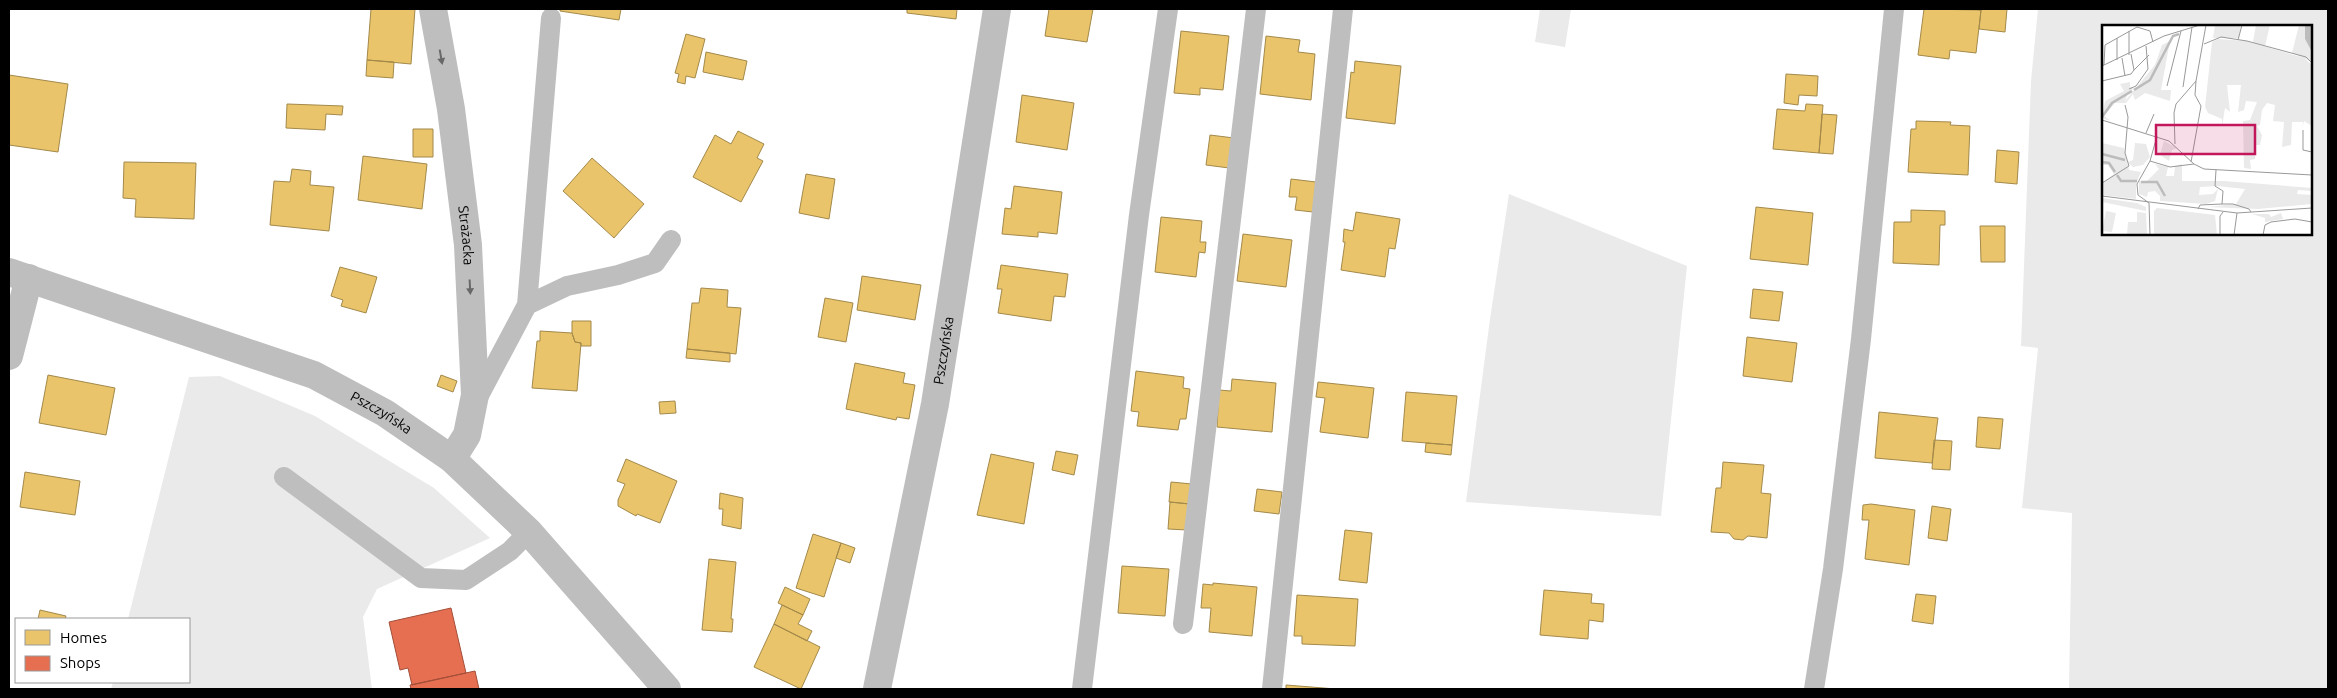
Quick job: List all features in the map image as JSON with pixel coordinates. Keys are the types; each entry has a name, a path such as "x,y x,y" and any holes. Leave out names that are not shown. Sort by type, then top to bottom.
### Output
{"street":[{"name":"Strażacka","path":"433,9 451,109 468,245 475,395 467,435 452,459"},
{"name":"Pszczyńska","path":"878,689 935,404 997,9"},
{"name":"Pszczyńska","path":"19,275 314,374 386,413 452,459 529,532 667,689"},
{"path":"9,356 19,275"}],"lane":[{"path":"1082,689 1139,215 1168,9"},
{"path":"1183,624 1256,9"},
{"path":"1272,689 1343,9"},
{"path":"1814,689 1833,569 1861,340 1894,9"},
{"path":"472,409 527,305 551,18"},
{"path":"527,305 567,286 618,276 655,263 671,240"},
{"path":"284,477 422,578 466,580 510,551 529,532"}],"shaded area":[{"path":"1540,9 1571,9 1565,47 1535,42"},
{"path":"2038,9 2328,9 2328,689 2069,689 2072,513 2022,508 2038,348 2021,346 2031,81"},
{"path":"1509,194 1687,266 1661,516 1466,502 1490,319"},
{"path":"220,376 315,416 434,488 490,538 377,589 363,617 372,689 111,689 113,683 190,683 190,618 128,618 189,377"}],"building: Homes":[{"path":"371,9 415,9 411,64 367,60"},
{"path":"560,9 621,9 619,20 560,11"},
{"path":"907,9 957,9 956,19 907,13"},
{"path":"1049,9 1093,9 1087,42 1045,36"},
{"path":"1924,9 1981,10 1976,53 1950,50 1949,59 1918,55"},
{"path":"1973,9 2007,9 2005,32 1979,29 1981,10"},
{"path":"1181,31 1229,36 1223,90 1200,88 1200,95 1174,93"},
{"path":"686,34 705,39 695,78 686,76 685,84 677,82 679,74 675,73"},
{"path":"1266,36 1300,40 1298,52 1315,54 1311,100 1260,94"},
{"path":"706,52 747,61 743,80 703,72"},
{"path":"367,60 394,62 393,78 366,76"},
{"path":"1355,61 1401,66 1395,124 1346,118 1351,72 1354,73"},
{"path":"1786,74 1818,76 1817,96 1799,95 1798,105 1784,103"},
{"path":"9,75 68,84 58,152 9,145"},
{"path":"1022,95 1074,103 1067,150 1016,142"},
{"path":"287,104 343,106 342,115 326,114 325,130 286,128"},
{"path":"1806,104 1823,105 1819,153 1773,149 1777,109 1805,111"},
{"path":"1822,114 1837,115 1833,154 1819,153"},
{"path":"1916,121 1951,122 1950,125 1970,126 1968,175 1908,172 1911,129 1916,129"},
{"path":"413,129 433,129 433,157 413,157"},
{"path":"738,131 764,144 757,158 763,161 741,202 693,177 715,135 731,144"},
{"path":"1210,135 1234,138 1229,168 1206,165"},
{"path":"1997,150 2019,152 2017,184 1995,182"},
{"path":"363,156 427,164 422,209 358,200"},
{"path":"592,158 644,204 614,238 563,191"},
{"path":"124,162 196,163 194,219 135,217 136,199 123,198"},
{"path":"292,169 311,171 310,185 334,187 329,231 270,225 274,181 290,182"},
{"path":"806,174 835,179 829,219 799,213"},
{"path":"1291,179 1316,182 1313,212 1295,210 1297,197 1289,197"},
{"path":"1014,186 1062,192 1057,234 1038,232 1038,237 1002,234 1005,208 1011,209"},
{"path":"1756,207 1813,213 1808,265 1750,259"},
{"path":"1911,210 1945,211 1945,225 1940,225 1939,265 1893,263 1894,222 1911,222"},
{"path":"1356,212 1400,219 1395,249 1389,248 1385,277 1341,270 1345,242 1343,242 1344,229 1353,231"},
{"path":"1161,217 1202,221 1200,242 1206,242 1205,253 1199,252 1196,277 1155,272"},
{"path":"1980,226 2005,226 2005,262 1981,262"},
{"path":"1243,234 1292,240 1286,287 1237,281"},
{"path":"1001,265 1068,274 1065,297 1054,296 1051,321 998,313 1002,289 997,289"},
{"path":"340,267 377,277 366,313 341,306 343,300 331,296"},
{"path":"862,276 921,285 915,320 857,310"},
{"path":"701,288 728,290 727,307 741,308 736,354 687,349 692,303 699,303"},
{"path":"1753,289 1783,292 1779,321 1750,318"},
{"path":"825,298 853,303 846,342 818,337"},
{"path":"572,321 591,321 591,346 581,346 581,343 575,342 572,333"},
{"path":"540,331 572,333 575,342 581,343 577,391 532,388 537,341 540,341"},
{"path":"1747,337 1797,343 1792,382 1743,376"},
{"path":"687,349 730,353 730,362 686,358"},
{"path":"855,363 905,373 903,383 915,385 909,419 897,417 896,420 846,409"},
{"path":"1136,371 1184,377 1183,388 1190,389 1186,419 1180,419 1178,430 1137,426 1139,412 1131,411"},
{"path":"48,375 115,388 106,435 39,423"},
{"path":"441,375 457,381 453,392 437,386"},
{"path":"1232,379 1276,383 1272,432 1217,427 1219,390 1231,391"},
{"path":"1318,382 1374,388 1368,438 1320,432 1325,398 1316,397"},
{"path":"1406,392 1457,396 1452,445 1402,441"},
{"path":"675,401 676,413 660,414 659,402"},
{"path":"1879,412 1938,418 1932,463 1875,458"},
{"path":"1978,417 2003,419 2000,449 1976,447"},
{"path":"1934,440 1952,441 1950,470 1932,469"},
{"path":"1426,443 1452,445 1451,455 1425,452"},
{"path":"1056,451 1078,455 1074,475 1052,470"},
{"path":"991,454 1034,463 1024,524 977,515"},
{"path":"626,459 677,481 660,523 637,514 636,516 618,506 618,500 625,484 617,481"},
{"path":"1723,462 1764,465 1761,493 1771,494 1767,538 1748,536 1743,540 1734,539 1729,533 1711,532 1716,488 1721,488"},
{"path":"25,472 80,481 75,515 20,507"},
{"path":"1171,482 1192,484 1190,504 1169,502"},
{"path":"1257,489 1282,492 1279,514 1254,511"},
{"path":"720,493 743,498 741,529 722,525 723,509 719,509"},
{"path":"1170,502 1190,504 1187,530 1168,529"},
{"path":"1871,504 1915,510 1909,565 1865,559 1869,520 1862,520 1863,505"},
{"path":"1932,506 1951,509 1947,541 1928,538"},
{"path":"1345,530 1372,533 1367,583 1339,580"},
{"path":"813,534 841,543 824,597 796,588"},
{"path":"841,543 855,548 850,563 836,558"},
{"path":"709,559 736,562 731,619 733,619 732,632 702,630"},
{"path":"1122,566 1169,569 1165,616 1118,613"},
{"path":"1213,583 1257,587 1252,636 1209,632 1211,608 1201,608 1203,584 1213,585"},
{"path":"785,587 810,599 803,615 778,603"},
{"path":"1544,590 1592,594 1591,603 1604,604 1603,622 1589,620 1588,639 1540,635"},
{"path":"1916,594 1936,596 1933,624 1912,621"},
{"path":"1297,595 1358,599 1355,646 1302,644 1302,636 1294,636"},
{"path":"782,605 803,615 798,624 812,631 807,641 774,624"},
{"path":"40,610 66,616 65,618 38,618"},
{"path":"774,624 820,647 801,689 754,667"},
{"path":"1286,685 1336,689 1286,689"}],"building: Shops":[{"path":"451,608 466,673 412,685 408,668 400,670 389,622"},
{"path":"475,671 479,689 411,689 410,685"}]}
